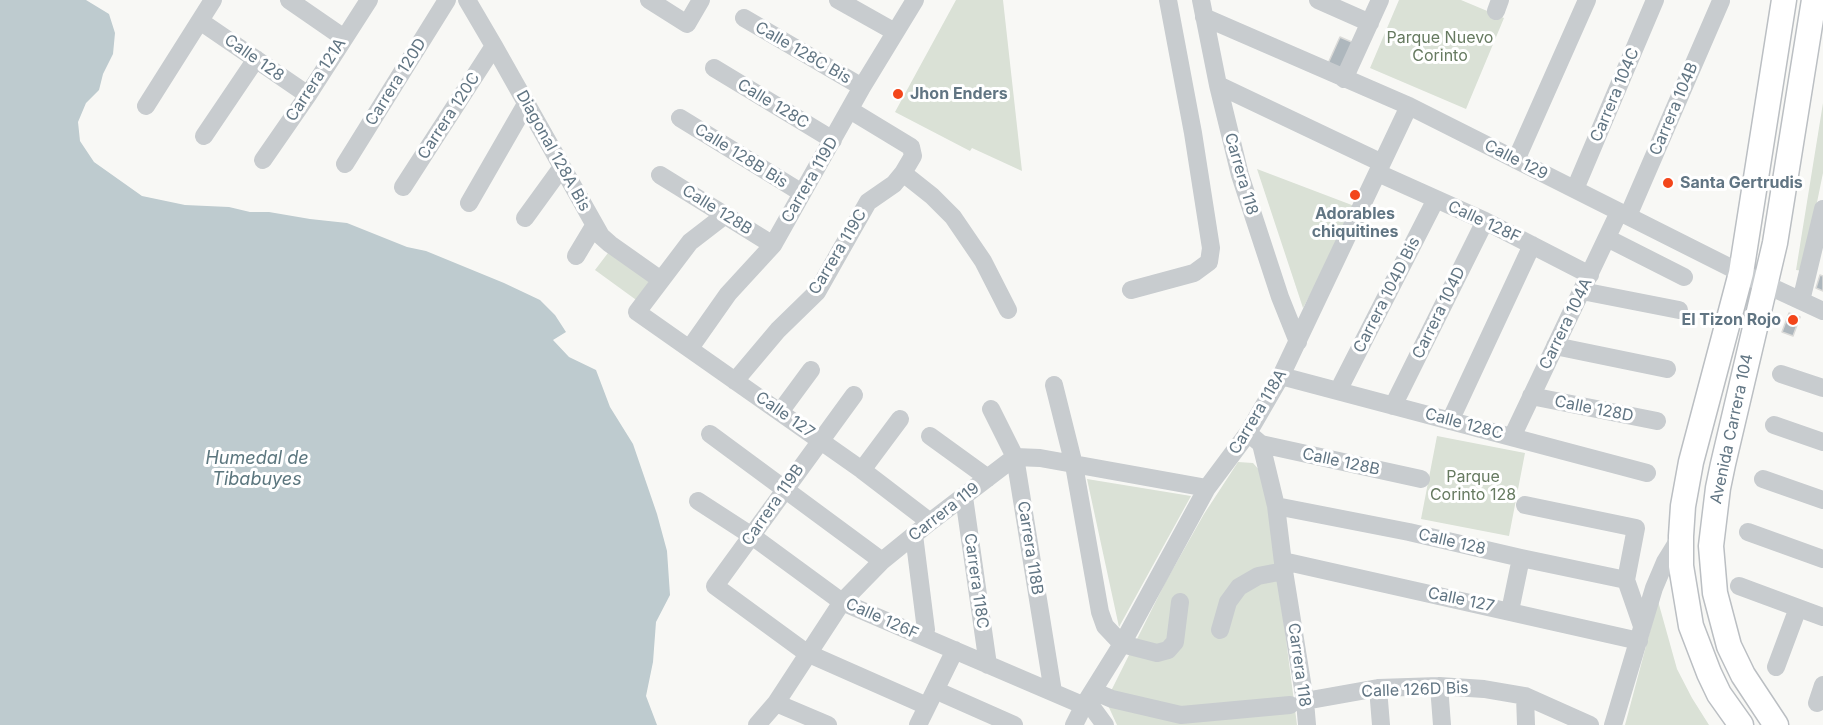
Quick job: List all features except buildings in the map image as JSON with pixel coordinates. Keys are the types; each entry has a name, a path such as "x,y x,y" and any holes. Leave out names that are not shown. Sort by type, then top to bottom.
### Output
{"main road":[{"name":"Avenida Carrera 104","path":"1741,725 1719,694 1691,626 1681,566 1681,536 1683,506 1692,462 1741,273 1785,0"},
{"name":"Avenida Carrera 104","path":"1776,725 1743,675 1729,646 1721,621 1713,576 1711,546 1718,488 1766,285 1783,200 1814,0"}],"street":[{"path":"146,106 213,0"},
{"name":"Carrera 121A","path":"263,160 369,0"},
{"name":"Carrera 120D","path":"345,164 447,0"},
{"name":"Diagonal 128A Bis","path":"467,0 594,226 610,244 661,280"},
{"path":"649,0 687,24 701,0"},
{"path":"838,0 896,32"},
{"name":"Carrera 119D","path":"690,348 728,294 773,245 862,87 915,0"},
{"path":"1131,290 1194,273 1209,262 1211,248 1193,133 1168,0"},
{"path":"1318,0 1370,23"},
{"path":"1344,79 1380,0"},
{"path":"1515,160 1587,0"},
{"name":"Carrera 104C","path":"1575,189 1655,0"},
{"path":"293,1 344,38"},
{"name":"Carrera 104B","path":"1624,214 1721,1"},
{"name":"Calle 129","path":"1203,8 1344,79 1409,106 1741,273 1823,311"},
{"name":"Carrera 118","path":"1203,8 1234,151 1251,210 1298,342"},
{"name":"Calle 128C Bis","path":"744,18 862,87"},
{"name":"Calle 128","path":"200,21 308,95"},
{"name":"Carrera 120C","path":"403,187 494,46"},
{"path":"204,136 256,59"},
{"name":"Calle 128C","path":"714,69 832,140"},
{"name":"Calle 128F","path":"1218,85 1436,199 1485,221 1590,275"},
{"path":"469,202 526,104"},
{"name":"Carrera 118A","path":"1074,725 1122,644 1208,488 1254,439 1281,376 1409,106"},
{"name":"Carrera 119C","path":"735,381 778,330 817,292 868,202 894,184 913,156 914,151 911,147 850,110"},
{"name":"Calle 128B Bis","path":"680,118 802,193"},
{"path":"525,218 562,167"},
{"path":"903,173 932,196 953,217 983,261 1008,310"},
{"name":"Calle 128B","path":"660,175 773,245"},
{"name":"Carrera 104D Bis","path":"1338,391 1436,199"},
{"name":"Carrera 104A","path":"1512,437 1607,238 1624,214"},
{"path":"661,280 690,242 726,215"},
{"path":"1801,301 1822,220"},
{"name":"Carrera 104D","path":"1393,406 1485,221"},
{"path":"576,256 594,226"},
{"path":"1607,238 1684,277"},
{"path":"1450,421 1532,245"},
{"name":"Calle 127","path":"661,280 637,312 862,470 930,522"},
{"path":"1582,291 1679,310"},
{"path":"1556,346 1667,369"},
{"path":"780,412 811,370"},
{"path":"1781,374 1823,388"},
{"name":"Calle 128C","path":"1281,376 1647,473"},
{"path":"1054,385 1074,465 1100,612 1105,626 1122,644 1157,653 1168,650 1175,642 1180,602"},
{"name":"Carrera 119B","path":"812,655 715,586 819,440 854,395"},
{"name":"Calle 128D","path":"1531,396 1657,421"},
{"name":"Carrera 118B","path":"991,409 1016,457 1053,692"},
{"path":"862,470 900,419"},
{"path":"1774,425 1823,442"},
{"path":"710,434 882,561"},
{"path":"930,436 988,478"},
{"name":"Carrera 118","path":"1254,439 1276,506 1298,703 1307,725"},
{"name":"Calle 128B","path":"1254,439 1421,479"},
{"path":"1016,457 1040,458 1208,488"},
{"name":"Carrera 119","path":"757,725 812,655 842,602 882,561 1016,457"},
{"path":"1763,479 1823,500"},
{"name":"Carrera 118C","path":"964,497 988,665"},
{"name":"Calle 126F","path":"698,501 752,536 842,602 1053,692 1088,698"},
{"path":"1525,505 1636,528 1626,580 1641,633"},
{"name":"Calle 128","path":"1276,506 1409,532 1626,580"},
{"path":"1748,532 1823,559"},
{"path":"914,535 926,630"},
{"path":"1613,725 1654,588 1665,562 1681,536"},
{"path":"1510,611 1521,558"},
{"path":"1220,630 1228,602 1239,587 1258,576 1284,566"},
{"name":"Calle 127","path":"1284,566 1510,611 1641,633"},
{"path":"1739,586 1823,617"},
{"path":"1776,667 1798,608"},
{"path":"918,725 955,650"},
{"path":"812,655 927,706"},
{"path":"1817,702 1823,685"},
{"path":"1439,686 1442,725"},
{"name":"Calle 126D Bis","path":"1088,698 1112,699 1181,715 1298,703 1378,688 1439,686 1484,689 1525,696 1590,725"},
{"path":"1378,688 1381,725"},
{"path":"944,694 1014,725"},
{"path":"1525,696 1526,725"},
{"path":"1088,698 1105,725"},
{"path":"776,703 828,725"}],"green space":[{"path":"956,0 1003,0 1022,171 972,148 970,151 895,112"},
{"name":"Parque Nuevo Corinto","path":"1399,0 1461,0 1504,18 1466,109 1370,68"},
{"path":"1823,103 1823,173 1803,271 1796,270"},
{"path":"1257,169 1357,207 1303,308"},
{"path":"611,249 655,281 639,302 595,270"},
{"name":"Parque Corinto 128","path":"1437,436 1525,453 1509,536 1421,519"},
{"path":"1238,462 1253,463 1261,472 1269,507 1297,725 1117,725 1106,701 1165,583 1204,514"},
{"path":"1087,479 1191,496 1119,627"},
{"path":"1658,601 1677,669 1709,725 1625,725"}],"water":[{"name":"Humedal de Tibabuyes","path":"0,0 86,0 109,14 115,33 113,54 103,74 99,90 86,103 78,122 80,141 94,162 142,196 185,205 229,207 250,212 269,212 347,223 407,247 426,251 504,283 540,300 555,315 566,332 553,340 569,357 596,370 610,407 633,444 667,551 670,595 656,622 653,662 646,696 657,725 0,725"}],"place":[{"name":"Jhon Enders","path":"898,94"},
{"name":"Santa Gertrudis","path":"1668,183"},
{"name":"Adorables chiquitines","path":"1355,195"},
{"name":"El Tizon Rojo","path":"1793,320"}]}
